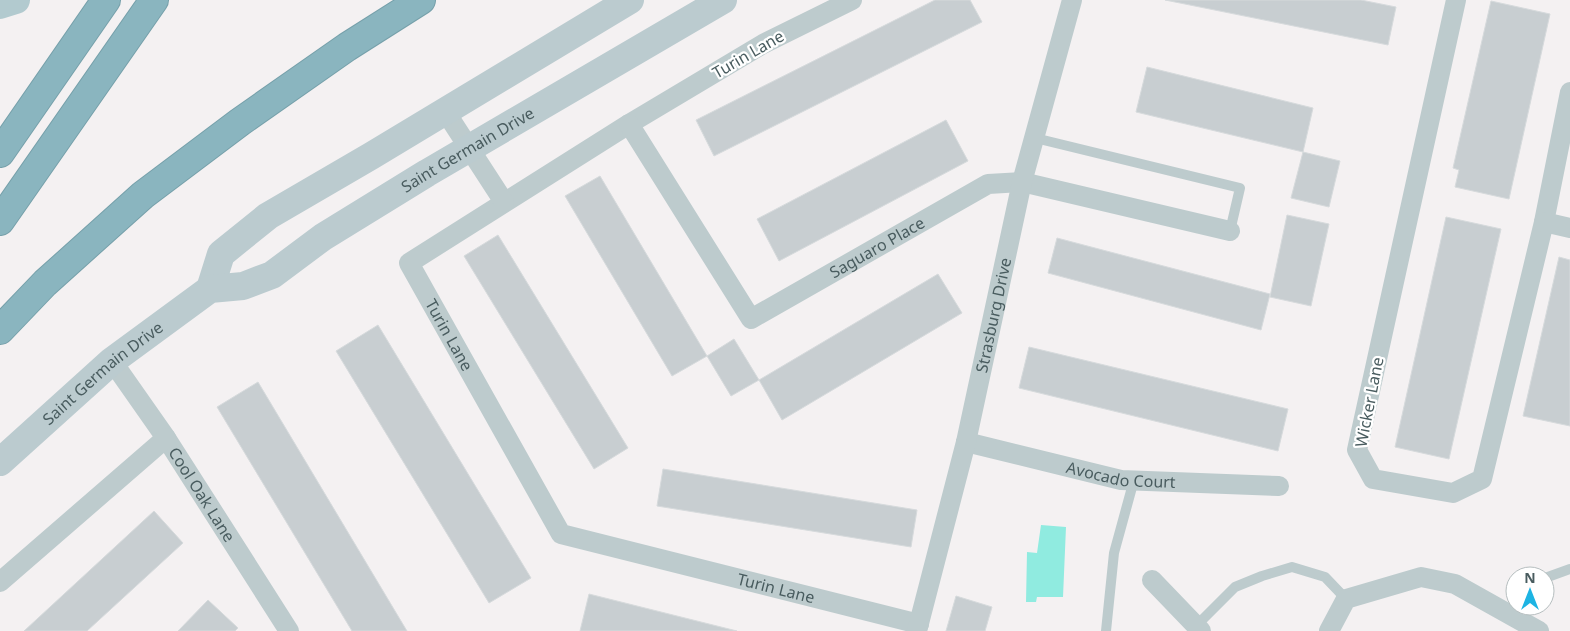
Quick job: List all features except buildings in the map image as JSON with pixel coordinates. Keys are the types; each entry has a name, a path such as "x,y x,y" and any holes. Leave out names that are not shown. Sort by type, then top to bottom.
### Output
{"highway":[{"path":"0,153 106,0"},
{"path":"0,221 154,0"},
{"path":"0,330 45,283 143,195 240,122 339,52 421,0"}],"main road":[{"path":"0,5 16,0"}],"street":[{"path":"210,289 221,254 268,216 630,0"},
{"name":"Saint Germain Drive","path":"0,462 112,361 210,289 243,286 272,275 323,237 470,148 724,0"},
{"name":"Turin Lane","path":"852,0 763,44 629,124 410,263 561,534 918,628"},
{"name":"Strasburg Drive","path":"918,628 966,442 1022,182 1072,0"},
{"name":"Wicker Lane","path":"1456,0 1357,450 1373,478 1453,493 1482,478 1544,222 1570,95"},
{"path":"446,111 504,202"},
{"name":"Saguaro Place","path":"629,124 751,320 988,184 1022,182 1230,231"},
{"path":"1544,222 1570,228"},
{"name":"Cool Oak Lane","path":"112,361 166,438 289,631"},
{"path":"0,582 166,438"},
{"name":"Avocado Court","path":"966,442 1121,480 1279,486"},
{"path":"1329,631 1346,599 1421,577 1455,584 1505,605"},
{"path":"1152,580 1199,628"},
{"path":"1523,616 1539,631"}],"lane":[{"path":"1035,138 1240,188 1230,231"},
{"path":"1106,631 1114,554 1134,480"},
{"path":"1199,628 1235,587 1292,567 1325,577 1346,599"},
{"path":"1555,574 1570,569"}],"water":[{"path":"1041,525 1066,527 1063,597 1037,597 1036,602 1026,602 1027,552 1037,553"}]}
